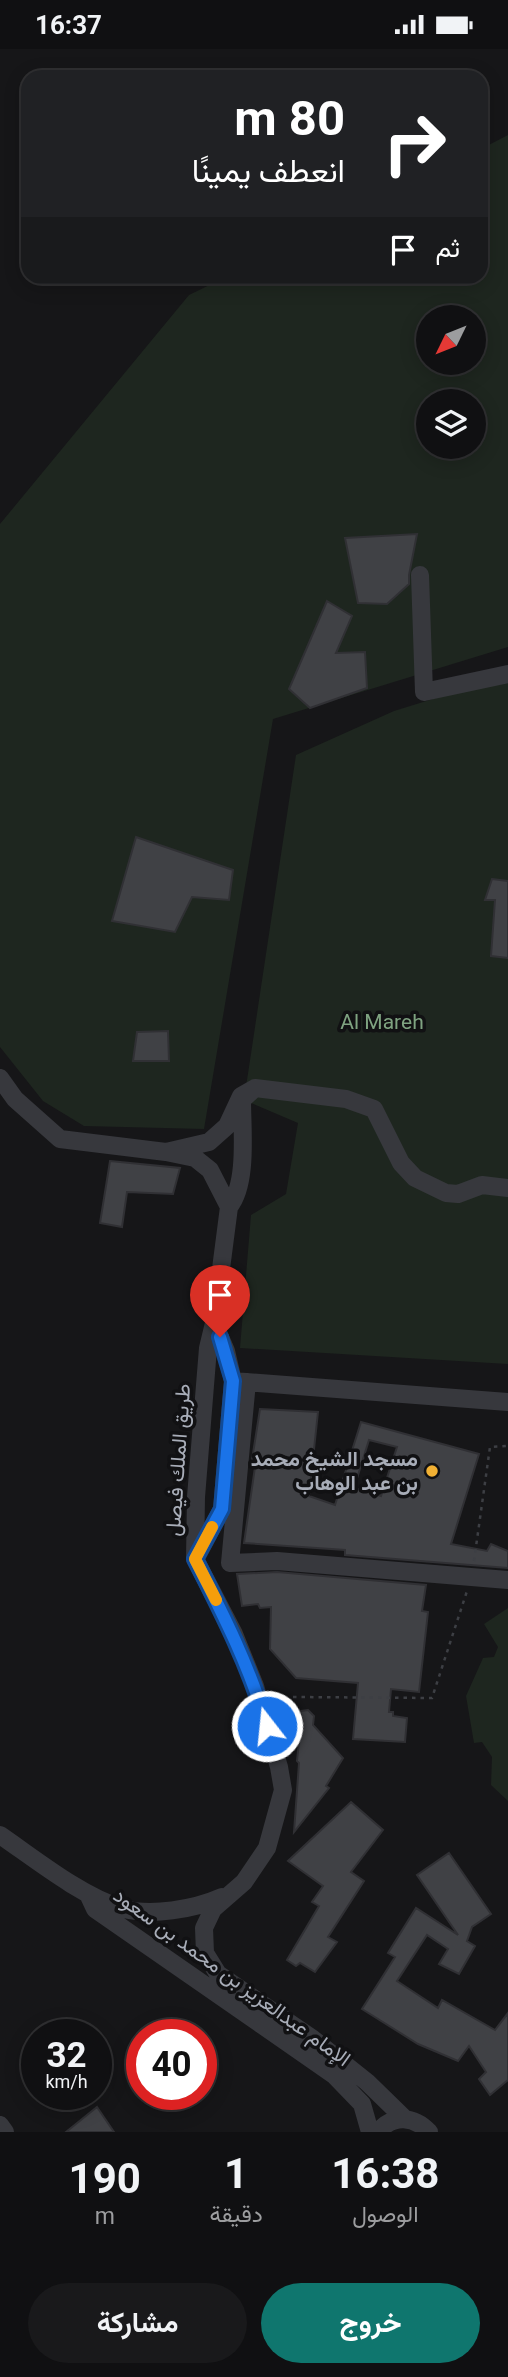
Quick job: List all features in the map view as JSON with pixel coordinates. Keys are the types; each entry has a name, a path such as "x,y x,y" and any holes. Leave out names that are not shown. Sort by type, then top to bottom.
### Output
{"street":[{"path":"420,575 424,692 508,674"},
{"path":"0,1078 15,1099 60,1139 195,1158 210,1170 229,1207"},
{"path":"166,1152 209,1142 227,1126 241,1096 255,1088 346,1099 374,1109 401,1163 415,1178 446,1193 457,1193 482,1185 508,1188"},
{"name":"طريق الملك فيصل","path":"228,1894 244,1882 267,1848 282,1790 279,1767 256,1686 234,1634 195,1559 196,1497 208,1348 214,1323 229,1207 239,1190 242,1100 255,1088"},
{"path":"214,1323 240,1381 230,1563 277,1561 508,1580"},
{"path":"240,1381 508,1402"},
{"path":"195,1559 222,1509 240,1381"},
{"path":"0,1835 88,1894 122,1909 179,1910 204,1905 228,1894"},
{"name":"الإمام عبدالعزيز بن محمد بن سعود","path":"88,1894 95,1909 334,2075 362,2104 370,2132"},
{"name":"الإمام عبدالعزيز بن محمد بن سعود","path":"228,1894 213,1909 204,1928 205,1952 218,1973 313,2039 367,2082 405,2119"},
{"path":"378,2132 388,2123 405,2119 426,2129 442,2132"},
{"path":"0,2125 5,2132"}],"path":[{"path":"293,1696 432,1698 472,1577 490,1447 508,1446"}],"green space":[{"path":"508,135 508,647 273,719 204,1129 84,1126 43,1101 0,1047 0,524 189,295 212,284 488,284 488,145"},
{"name":"Al Mareh","path":"508,681 508,1364 240,1348 251,1215 286,1194 298,1123 244,1100 296,755 394,711 488,682"},
{"path":"508,1608 508,1801 491,1785 492,1757 482,1742 474,1743 466,1696 483,1658 494,1657 498,1647 484,1624"}],"building":[{"path":"417,534 409,584 387,604 358,603 345,538"},
{"path":"327,601 352,616 336,653 365,652 367,688 310,708 289,689"},
{"path":"136,837 233,870 229,900 192,897 175,932 112,921"},
{"path":"492,879 508,881 508,958 491,956 495,900 485,900"},
{"path":"168,1031 169,1061 133,1061 137,1032"},
{"path":"110,1161 180,1168 173,1194 127,1192 122,1227 100,1223"},
{"path":"260,1409 318,1412 309,1496 335,1505 361,1422 479,1454 451,1544 487,1551 491,1544 508,1551 508,1568 345,1555 345,1550 244,1543 255,1467 251,1466","holes":["369,1440 397,1447 381,1496 354,1488"]},
{"path":"277,1572 426,1585 422,1611 428,1612 419,1692 391,1689 389,1712 393,1712 393,1716 407,1718 405,1742 353,1739 358,1683 296,1678 270,1649 271,1607 260,1608 258,1604 242,1606 237,1574"},
{"path":"308,1710 314,1716 313,1725 343,1758 326,1786 329,1788 294,1832 301,1722 298,1717 301,1711"},
{"path":"351,1802 383,1830 351,1872 364,1881 328,1937 337,1942 315,1972 300,1963 296,1966 287,1960 319,1906 312,1902 323,1886 288,1861"},
{"path":"449,1853 491,1914 472,1927 467,1941 475,1946 459,1974 439,1964 448,1949 427,1935 397,1981 438,2008 442,2000 495,2030 508,2013 508,2080 490,2095 479,2079 486,2072 469,2046 458,2061 418,2044 362,2009 395,1957 388,1953 416,1908 458,1935 417,1875"},
{"path":"93,2110 99,2110 114,2132 66,2132"}],"slow traffic":[{"path":"212,1527 195,1559 216,1600"}],"place":[{"name":"مسجد الشيخ محمد بن عبد الوهاب","path":"432,1471"}],"route":[{"path":"220,1337 233,1381 222,1509 195,1559 234,1634 256,1686 267,1726"}]}
